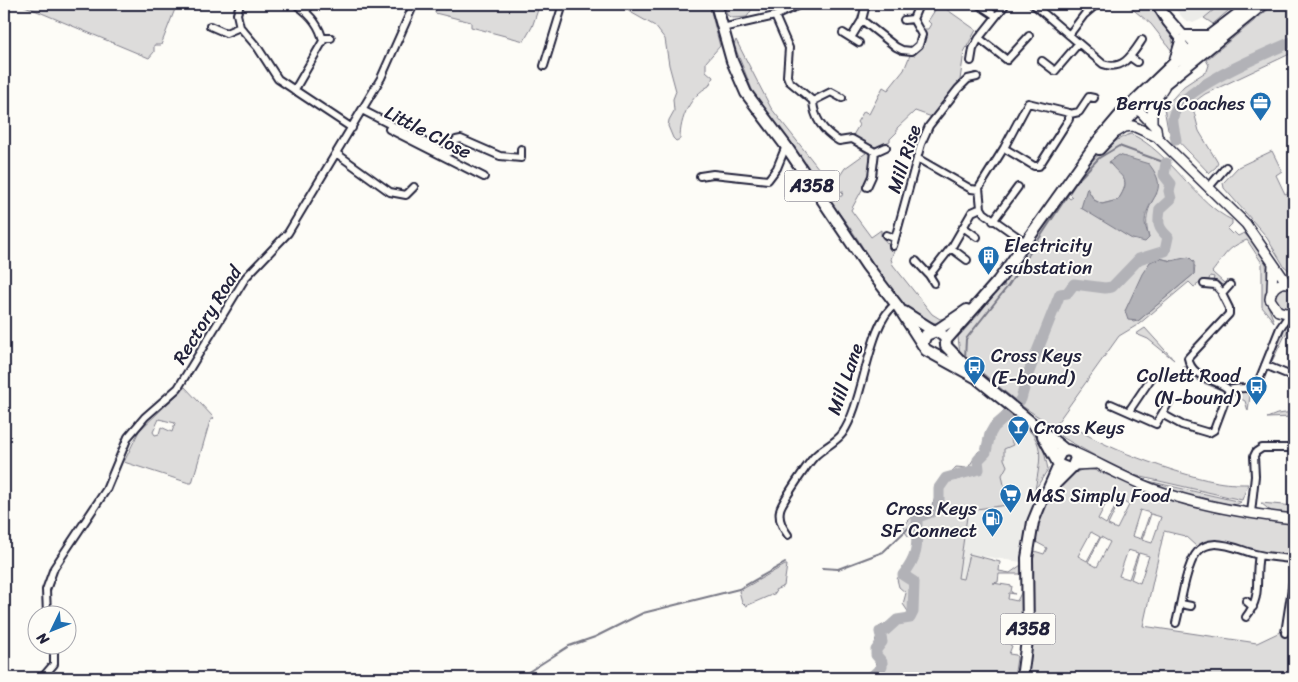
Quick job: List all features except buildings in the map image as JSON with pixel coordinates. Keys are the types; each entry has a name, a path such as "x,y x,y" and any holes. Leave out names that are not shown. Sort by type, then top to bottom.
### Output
{"main road":[{"name":"A358","path":"716,4 732,60 746,93 786,146 862,259 923,342 926,350 977,378"},
{"path":"1079,166 1113,134 1131,109 1177,73 1207,36 1251,4"},
{"path":"934,354 942,352 946,343 974,305 998,281 1079,166 1175,62 1195,52 1263,4"},
{"path":"1175,62 1183,39 1207,36"},
{"path":"923,342 926,334 935,331 974,305"},
{"name":"A358","path":"897,306 935,331 943,334 946,343 977,378 1040,431 1076,458 1065,464 1037,510 1029,544 1028,633 1022,678"},
{"name":"A358","path":"1040,431 1065,464"},
{"name":"A358","path":"1065,464 1059,453 1069,451"}],"street":[{"path":"240,4 237,14 240,27 258,48 278,79 352,128"},
{"path":"306,11 311,4"},
{"name":"Rectory Road","path":"47,604 46,590 54,568 106,490 128,438 145,417 178,388 239,288 288,233 361,112 384,70 414,4"},
{"path":"544,66 563,4"},
{"path":"722,28 775,16 801,4"},
{"path":"851,38 862,20 866,4"},
{"path":"978,4 996,16"},
{"path":"971,60 973,49 979,38 1006,4"},
{"path":"1034,4 1098,61 1107,66 1120,64 1130,57 1142,40"},
{"path":"1069,35 1084,15 1097,4"},
{"path":"1156,4 1195,52"},
{"path":"294,91 320,50 322,38 321,32 306,11 298,6"},
{"path":"913,18 918,7"},
{"path":"775,16 789,48 787,76 789,81 813,101 817,120 832,137 839,141 852,139 874,152"},
{"path":"862,20 896,47 907,51 915,50 922,41 922,35 913,18"},
{"path":"904,20 913,18"},
{"path":"210,26 226,33 240,27"},
{"path":"843,33 859,43"},
{"path":"322,38 331,38"},
{"path":"979,38 1007,60 1028,40"},
{"path":"1042,61 1058,73 1078,44"},
{"path":"1130,57 1137,62"},
{"path":"1152,123 1152,105 1160,92 1177,73"},
{"name":"Mill Rise","path":"892,246 917,158 929,126 940,109 968,79 976,77"},
{"path":"813,101 830,88 842,98"},
{"path":"1025,242 993,221 981,208 979,190 1028,102 1064,110 1070,114 1078,112 1089,97 1094,98"},
{"path":"1131,109 1152,123 1156,128 1157,137"},
{"path":"1131,109 1144,130"},
{"path":"361,112 446,153 450,152 456,140 461,139 500,156 521,158 521,149"},
{"name":"Little Close","path":"361,112 484,177"},
{"path":"1004,148 1034,166 1038,166 1069,119 1070,114"},
{"path":"1113,134 1125,127 1133,126 1157,137 1246,224 1273,265 1290,284"},
{"path":"700,176 713,174 768,180 777,168 786,146"},
{"path":"874,152 886,147"},
{"path":"867,187 872,176 874,152"},
{"path":"336,153 390,192 406,195 414,187"},
{"path":"917,158 969,188 979,190"},
{"path":"1210,187 1226,167"},
{"path":"872,176 880,180"},
{"path":"993,221 1018,187"},
{"path":"929,275 951,248 972,212 981,208"},
{"path":"963,227 977,237"},
{"path":"886,235 894,238"},
{"path":"951,248 967,260"},
{"path":"916,261 934,283"},
{"path":"1273,265 1270,299 1278,311 1280,328"},
{"path":"1204,284 1215,285 1222,292 1223,299 1229,308 1229,314 1188,358 1190,365 1200,375 1222,384 1229,390 1257,386 1280,328 1292,312"},
{"path":"1272,290 1278,284 1290,284"},
{"path":"1222,292 1230,285"},
{"name":"Mill Lane","path":"788,535 780,520 780,510 815,456 842,434 858,397 874,342 886,315 897,306"},
{"path":"1278,311 1292,312"},
{"path":"1265,365 1294,377"},
{"path":"1129,411 1152,377"},
{"path":"1162,414 1182,425 1211,432 1216,427 1229,390"},
{"path":"1111,404 1153,424 1158,422 1169,402"},
{"path":"1251,513 1255,476 1254,456 1262,448 1294,448"},
{"path":"1069,451 1156,490 1197,503 1294,519"},
{"path":"1065,464 1095,464"},
{"path":"1176,623 1190,564 1197,553 1206,546 1221,543 1259,555 1294,558"},
{"path":"1246,617 1257,599 1256,576 1259,555"},
{"path":"1285,633 1294,574"},
{"path":"1246,601 1253,607"},
{"path":"1181,604 1192,606"},
{"path":"42,678 54,664 54,654"}],"shaded area":[{"path":"20,4 177,4 161,45 154,45 154,52 149,58"},
{"path":"437,4 540,4 532,27 524,41 471,27 471,22 435,13"},
{"path":"616,4 709,4 720,46 706,62 706,71 713,77 709,86 696,96 687,108 680,131 680,139 676,141 668,126 674,111 673,99 676,91 665,39 655,26"},
{"path":"724,4 755,4 747,17 732,18 727,15"},
{"path":"939,4 976,30 964,52 960,80 932,117 915,111 897,128 897,132 890,141 873,149 870,155 869,177 851,210 871,237 881,230 881,236 894,251 891,259 893,265 932,314 940,319 945,318 936,323 923,319 911,310 888,286 853,232 823,192 833,197 842,196 843,191 833,193 819,184 762,107 753,92 734,45 736,40 771,108 830,183 835,183 845,168 866,153 849,142 859,125 857,122 864,111 869,114 883,87 888,90 904,70 910,55 921,48 925,38 924,29 928,29 931,24 928,21"},
{"path":"1133,4 1153,4 1174,36 1172,39 1175,50 1172,51 1151,24 1130,7"},
{"path":"1170,4 1221,4 1204,18 1193,23 1185,20"},
{"path":"1221,4 1236,4 1213,24 1204,18"},
{"path":"1275,4 1294,4 1294,52 1205,94 1194,102 1194,112 1199,131 1218,163 1209,173 1168,130 1164,108 1184,86 1207,71 1209,65 1206,60"},
{"path":"1131,134 1158,152 1207,203 1219,213 1232,220 1232,224 1227,229 1232,234 1234,232 1238,236 1244,233 1257,247 1266,264 1268,281 1266,300 1274,322 1262,307 1262,263 1247,240 1230,249 1212,272 1224,283 1227,280 1225,284 1221,285 1213,281 1214,277 1210,276 1209,280 1204,280 1194,287 1189,282 1139,324 1119,336 1054,427 1022,406 960,354 958,337 979,314 999,286 1005,286 1003,282 1063,197 1066,195 1070,199 1073,197 1067,191 1080,175 1104,150 1122,137","holes":["1110,164 1157,193 1147,215 1149,238 1081,208 1091,195 1094,200 1102,204 1118,200 1122,194 1125,184 1123,176","1159,258 1195,266 1194,274 1138,321 1133,322 1125,311 1156,259"]},
{"path":"1272,151 1282,171 1276,175 1285,194 1292,191 1290,186 1294,183 1294,274 1284,266 1265,235 1224,188 1223,183 1238,167"},
{"path":"1119,155 1149,164 1158,182 1158,189 1146,214 1145,224 1149,238 1145,242 1132,239 1081,208 1087,188 1094,200 1102,204 1118,200 1125,187 1125,182 1109,162"},
{"path":"1189,257 1194,262 1194,274 1138,321 1128,320 1125,311 1142,274 1150,262 1159,258 1171,261"},
{"path":"1285,288 1292,291 1295,298 1292,305 1285,308 1278,305 1275,298 1278,291"},
{"path":"1294,316 1272,361 1271,357 1281,332"},
{"path":"1145,328 1174,360 1148,339 1136,334"},
{"path":"1186,364 1199,377 1218,386 1221,390 1198,381 1183,368"},
{"path":"185,387 214,418 210,421 192,483 124,462 139,431","holes":["159,419 175,423 172,432 161,427 159,434 155,435 153,432"]},
{"path":"1238,391 1245,392 1250,396 1248,411 1245,401 1232,394"},
{"path":"1004,411 1013,417 1014,415 1042,442 1048,469 1035,490 1040,457 1037,441 1025,426 1014,418 1019,430 1012,433 1014,438 1010,439 1013,445 1004,449 1004,459 1007,466 1002,475 1008,505 968,510 958,578 963,579 969,554 1000,562 999,571 1010,573 1021,565 1021,574 999,574 998,582 993,583 1012,586 1011,592 1015,594 1009,593 1008,599 1017,601 1021,593 1022,581 1024,641 1019,640 1020,629 1016,629 1016,633 1011,632 1010,637 1014,638 1014,640 1010,640 1010,645 1012,646 1009,654 1016,655 1017,658 1014,678 868,678 872,671 877,669 873,652 879,627 896,618 906,617 909,613 903,604 906,593 899,587 897,579 912,555 913,536 908,536 903,529 912,517 930,507 939,485 956,467 968,468 978,452 984,448 988,433"},
{"path":"1294,412 1294,417 1267,418 1277,414"},
{"path":"1013,417 1034,433 1041,455 1021,562 981,556 963,579 958,578 968,510"},
{"path":"1070,423 1081,432 1160,466 1217,482 1248,484 1242,500 1133,475 1060,436"},
{"path":"1084,469 1094,470 1133,485 1294,523 1294,552 1289,556 1258,552 1219,541 1205,543 1197,547 1185,536 1164,531 1143,626 1257,643 1280,632 1294,635 1294,678 1025,678 1031,550 1044,554 1047,548 1034,541 1039,520 1050,498 1065,480","holes":["1110,495 1119,500 1106,524 1098,519","1120,500 1129,505 1117,529 1108,525","1140,510 1150,513 1141,539 1132,536","1151,514 1161,517 1152,543 1142,540","1091,532 1100,537 1087,561 1078,556","1101,537 1110,542 1097,567 1088,562","1128,550 1138,553 1129,579 1119,576","1139,553 1149,556 1140,583 1131,579"]},
{"path":"1135,478 1241,502 1234,505 1207,502"},
{"path":"1261,503 1294,506 1294,515 1273,513"},
{"path":"787,565 784,586 775,590 776,593 746,606 742,602 739,591"}],"waterway":[{"path":"1176,140 1173,117 1178,106 1190,95 1246,62 1294,41"},
{"path":"965,359 966,339 1008,286 1077,181 1099,158 1119,146 1166,163"},
{"path":"870,678 882,667 882,662 876,655 876,650 882,642 880,632 886,630 897,620 910,618 913,612 914,582 903,575 912,561 916,549 918,517 934,511 939,505 939,488 946,478 979,469 978,460 986,452 990,434 994,427 1009,414 1021,399 1028,374 1060,294 1067,293 1074,284 1105,288 1112,287 1139,259 1165,251 1168,237 1160,227 1159,221 1160,209 1171,199 1169,191 1171,184 1164,175 1166,163"},
{"path":"1157,260 1158,254"},
{"path":"822,568 838,569 883,552 917,520"},
{"path":"519,678 569,646 595,637 643,613 739,589 785,563"}],"place":[{"name":"Berrys Coaches","path":"1261,122"},
{"name":"Electricity substation","path":"988,275"},
{"name":"Cross Keys (E-bound)","path":"975,385"},
{"name":"Collett Road (N-bound)","path":"1256,405"},
{"name":"Cross Keys","path":"1018,446"},
{"name":"M&S Simply Food","path":"1010,514"},
{"name":"Cross Keys SF Connect","path":"993,538"}]}
